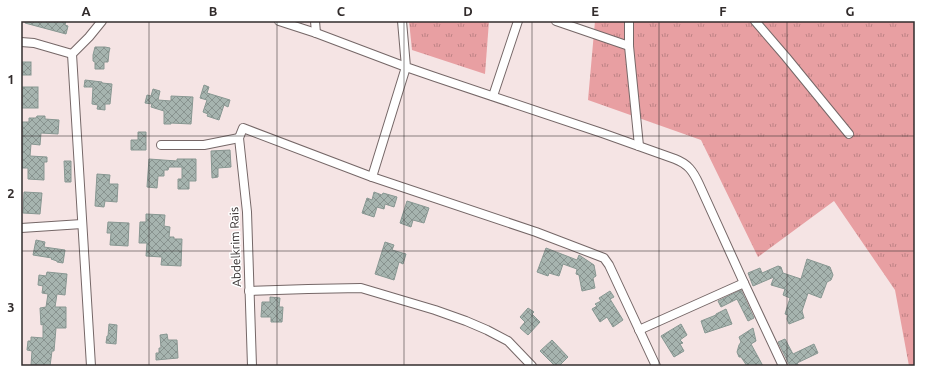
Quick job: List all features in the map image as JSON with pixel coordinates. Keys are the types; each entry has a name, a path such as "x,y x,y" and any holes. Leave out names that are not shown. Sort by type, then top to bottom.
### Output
{"street":[{"path":"91,366 72,54 102,21"},
{"path":"278,21 316,33 406,67 681,161 692,170 699,184 783,366"},
{"path":"315,21 316,33"},
{"path":"402,21 406,67 372,176 530,229 604,258 609,265 656,366"},
{"path":"493,96 518,21"},
{"path":"556,21 629,46"},
{"path":"629,21 629,46 639,146"},
{"path":"755,21 849,134"},
{"path":"21,42 34,43 72,54"},
{"name":"Abdelkrim Rais","path":"252,366 247,212 239,138 243,128 372,176"},
{"path":"161,145 204,145 239,138"},
{"path":"21,228 82,224"},
{"path":"638,330 744,283"},
{"path":"249,291 361,288 435,310 487,330 508,341 532,366"}],"green space":[{"path":"409,21 489,21 485,74 412,50"},
{"path":"595,21 915,21 915,366 909,366 895,290 834,201 758,257 701,140 588,100"}],"building":[{"path":"25,21 66,21 65,25 68,26 66,34 25,23"},
{"path":"95,47 110,48 108,62 104,62 104,69 95,69 93,55"},
{"path":"21,62 31,62 31,75 21,75"},
{"path":"85,80 112,84 110,104 105,104 105,110 97,109 98,105 92,104 93,87 84,87"},
{"path":"204,85 209,87 207,93 230,100 228,107 224,105 219,120 207,116 208,114 203,112 207,100 200,98"},
{"path":"21,87 38,87 38,108 21,108"},
{"path":"153,89 160,91 158,100 171,101 171,96 193,97 191,124 164,124 164,111 151,107 152,104 145,103 147,95 151,96"},
{"path":"37,116 45,116 45,119 59,120 58,134 41,133 40,145 31,144 30,156 47,157 47,162 44,162 44,180 28,179 28,168 22,168 23,131 21,131 21,122 29,122 29,118 36,118"},
{"path":"138,132 146,132 146,150 131,150 131,140 138,140"},
{"path":"230,150 231,167 218,168 218,177 212,178 211,151"},
{"path":"149,159 177,161 177,159 196,159 196,181 189,181 189,189 178,189 178,179 182,179 182,167 169,167 168,170 164,170 164,176 158,176 157,188 147,187"},
{"path":"64,161 71,161 71,182 65,182"},
{"path":"97,174 110,175 109,184 118,184 117,202 105,201 104,207 95,206"},
{"path":"24,192 42,193 40,214 23,213"},
{"path":"374,192 382,195 383,193 397,197 394,207 385,204 384,209 377,207 374,217 362,213 367,198 372,200"},
{"path":"407,201 429,208 424,223 413,220 411,227 400,223"},
{"path":"146,214 165,215 164,226 170,227 169,237 174,237 174,239 182,239 181,266 161,265 162,257 146,256 147,243 139,243 140,222 146,222"},
{"path":"108,222 129,223 128,246 110,245 111,233 107,233"},
{"path":"36,240 45,242 44,247 65,250 63,263 57,262 51,259 52,258 33,255"},
{"path":"385,242 394,245 392,250 406,254 403,264 399,262 394,280 375,274"},
{"path":"546,248 577,260 579,255 594,265 596,276 593,278 595,288 582,291 579,275 576,274 577,269 563,264 559,276 549,273 548,276 537,272"},
{"path":"807,259 830,267 833,275 831,280 827,282 821,298 808,293 802,311 804,318 789,324 787,319 788,315 785,314 790,298 783,295 785,289 771,285 774,277 753,286 748,273 760,268 762,273 778,266 781,267 783,273 801,279"},
{"path":"47,272 67,274 65,295 57,294 55,307 66,307 66,328 56,328 54,351 52,351 50,366 31,365 32,351 27,350 28,341 31,341 31,337 43,338 43,324 41,325 40,308 46,307 48,294 42,293 43,286 38,285 39,275 46,276"},
{"path":"741,290 754,318 748,321 737,299 721,307 718,301"},
{"path":"610,291 614,297 610,299 623,320 613,327 607,317 600,322 592,309 597,306 595,304 601,301 599,298"},
{"path":"270,297 280,298 279,307 283,307 282,322 271,322 271,317 261,317 262,302 270,302"},
{"path":"528,308 534,312 532,314 540,322 528,335 520,328 525,322 520,317"},
{"path":"726,309 732,324 705,333 701,321"},
{"path":"109,324 117,325 116,344 106,343"},
{"path":"681,324 687,335 680,340 683,343 680,344 684,351 674,357 661,336"},
{"path":"753,328 756,341 751,344 763,366 747,366 741,357 739,357 737,352 741,342 739,337"},
{"path":"167,334 168,340 177,340 178,358 156,360 156,353 159,353 159,348 161,348 160,335"},
{"path":"785,339 793,354 814,344 818,353 797,363 799,366 790,366 778,342"},
{"path":"552,340 568,357 559,366 555,366 540,351"}]}
